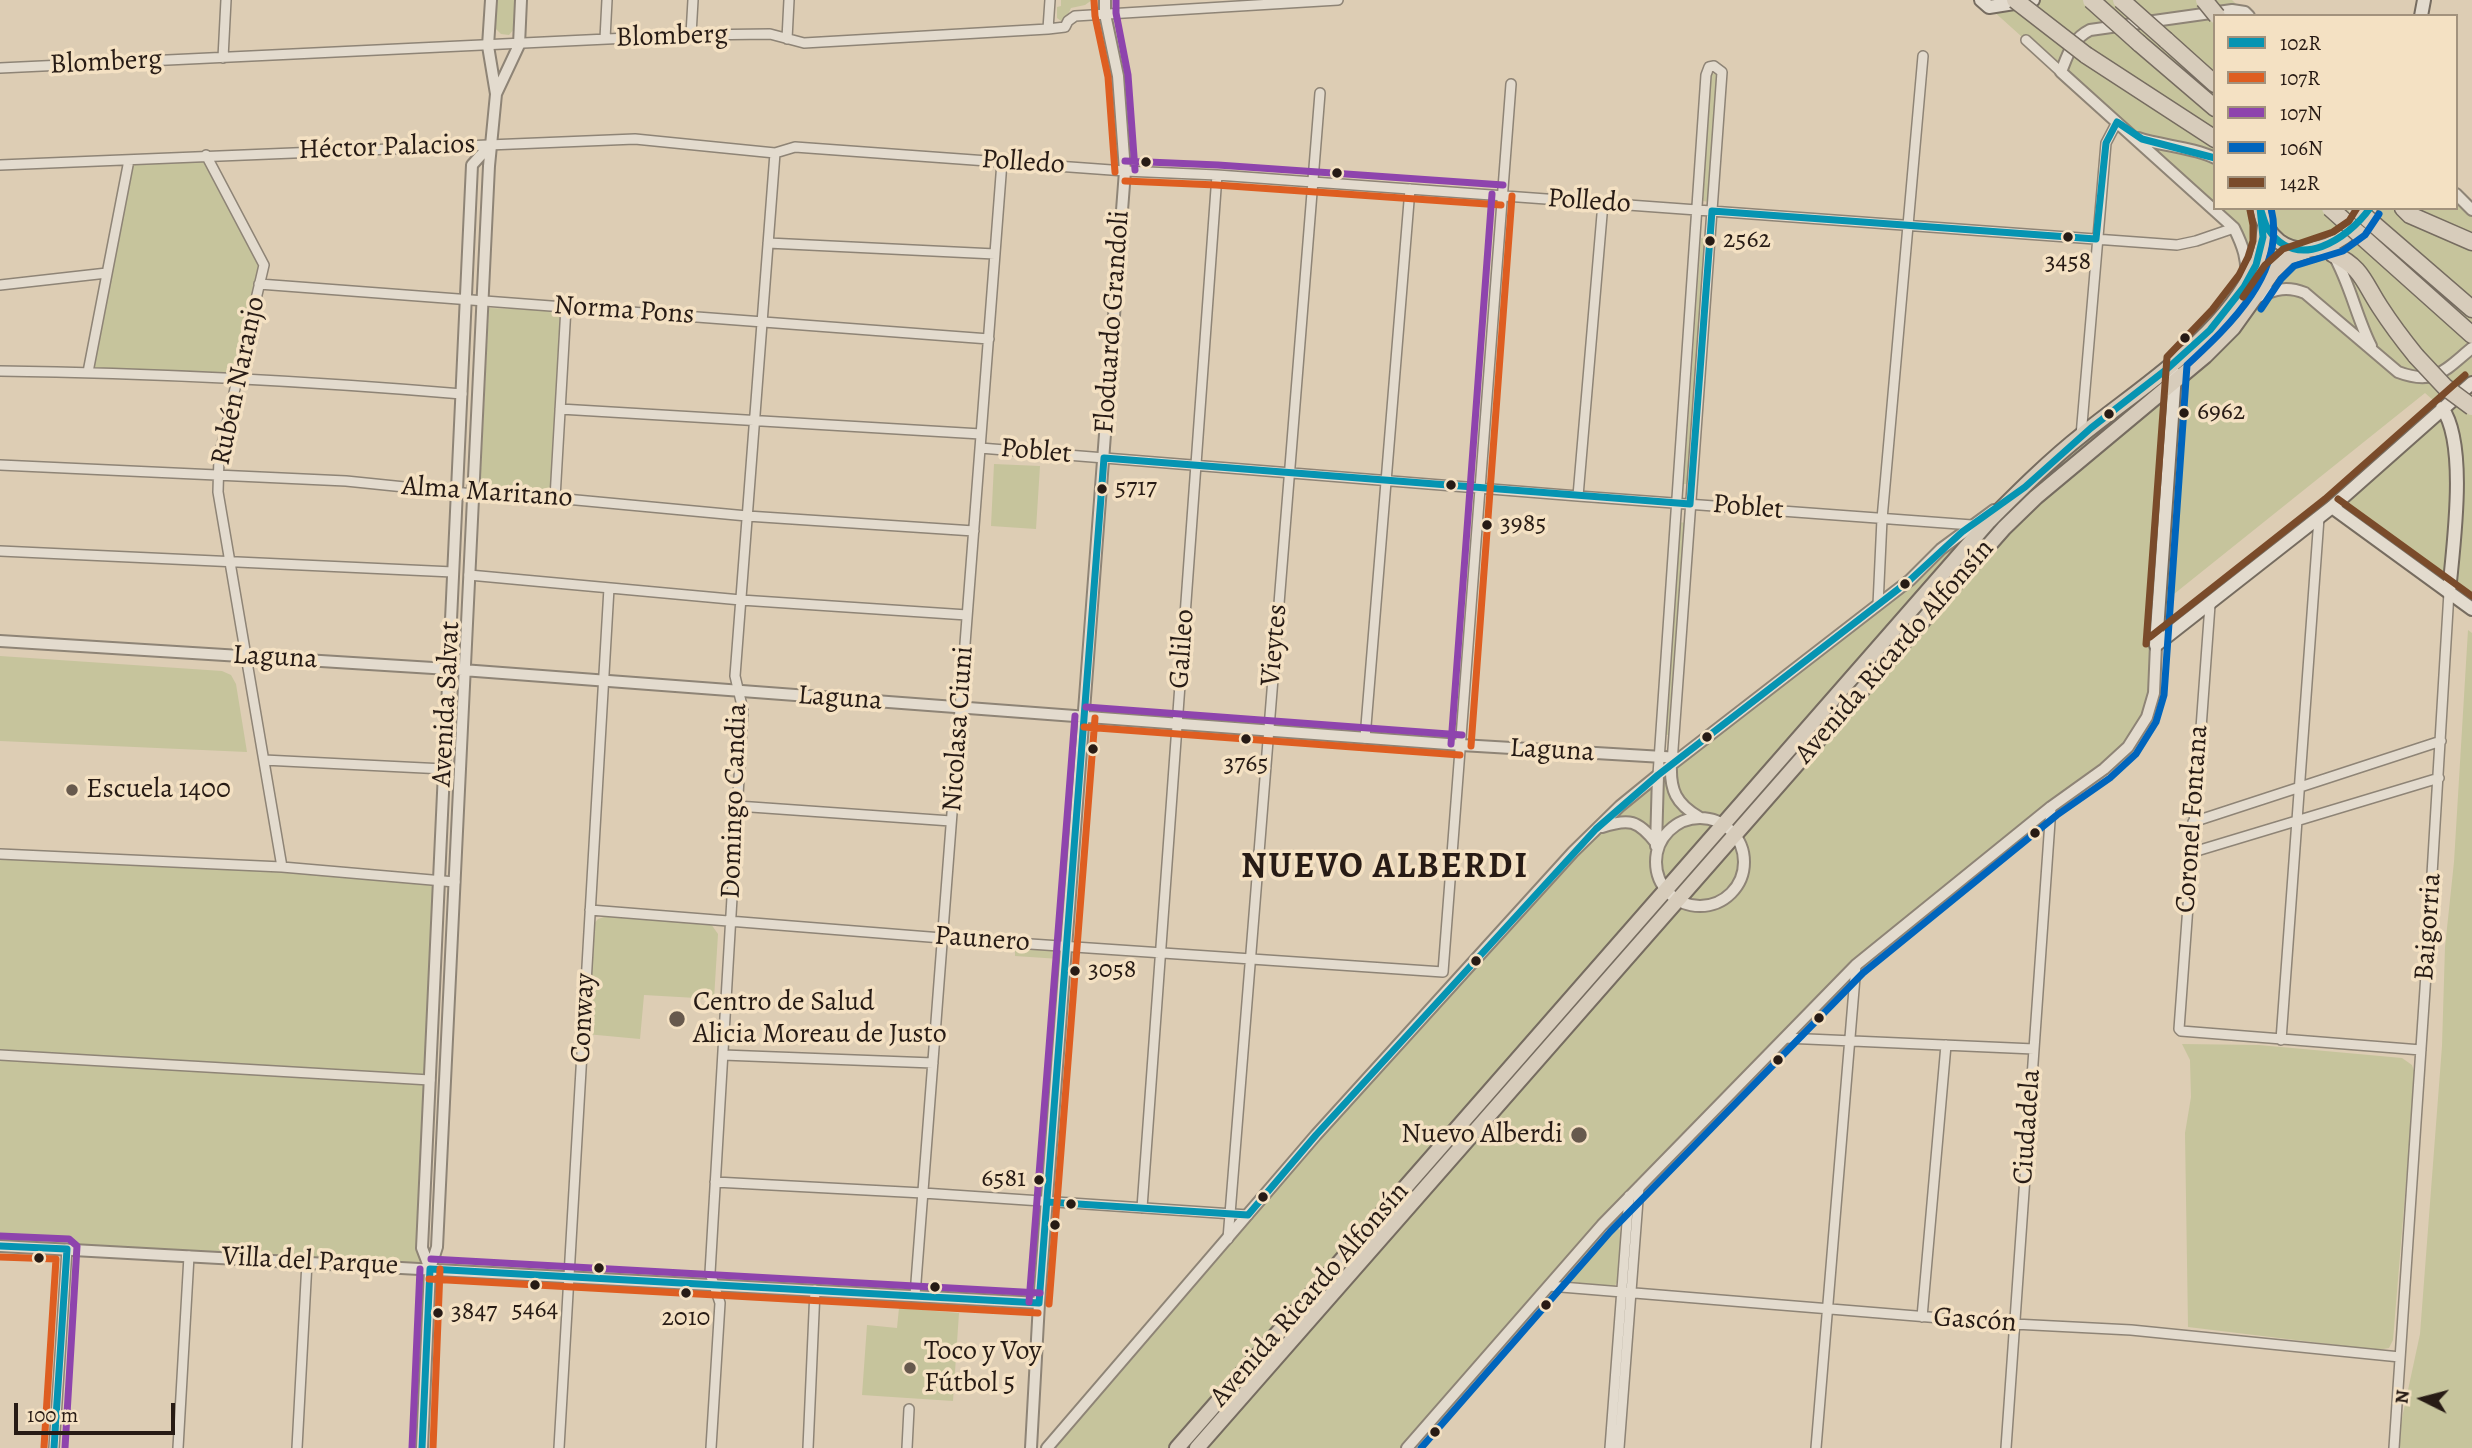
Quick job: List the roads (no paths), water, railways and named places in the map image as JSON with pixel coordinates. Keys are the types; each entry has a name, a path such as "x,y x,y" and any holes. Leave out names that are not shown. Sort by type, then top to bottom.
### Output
{"highway":[{"path":"2015,0 2086,55 2213,138"},
{"path":"2091,0 2213,106"},
{"path":"2121,0 2213,82"},
{"path":"2204,0 2215,14"},
{"path":"2261,210 2265,226 2282,242 2348,261 2363,276 2378,304 2416,356 2445,387 2472,407"},
{"path":"2332,210 2469,333"},
{"path":"2405,210 2410,215 2472,242"},
{"path":"2319,252 2348,236 2369,214 2472,309"},
{"name":"Avenida Ricardo Alfonsín","path":"1177,1448 1989,521 2081,436 2176,360 2226,312 2256,266 2265,226"},
{"name":"Avenida Ricardo Alfonsín","path":"1197,1448 2004,528 2036,497 2205,356 2233,328 2258,297 2273,272 2289,257 2319,252"}],"main road":[{"path":"1985,3 2033,0"},
{"name":"Coronel Fontana","path":"2157,645 2176,360"},
{"path":"2157,645 2319,518 2472,383"},
{"name":"Baigorria","path":"2442,408 2451,419 2457,471 2449,592"},
{"path":"2332,507 2472,609"}],"street":[{"path":"223,58 226,0"},
{"name":"Avenida Salvat","path":"422,1448 430,1269 437,1247 482,301 496,94 488,46 491,0"},
{"name":"Avenida Salvat","path":"496,94 519,45 521,0"},
{"path":"606,38 607,0"},
{"path":"691,35 693,0"},
{"path":"786,39 789,0"},
{"path":"1048,29 1050,0"},
{"name":"Floduardo Grandoli","path":"1031,1448 1039,1303 1125,171 1118,76 1105,14 1105,0"},
{"name":"Blomberg","path":"0,68 691,35 770,34 804,43 1048,29 1065,27 1068,20 1075,16 1188,4 1338,0"},
{"path":"2061,72 2073,44 2080,35 2090,30 2232,10 2247,14"},
{"path":"2026,40 2213,209"},
{"path":"1878,605 1882,519 1923,56"},
{"path":"1714,66 1722,72 1712,211 1690,504 1673,791 1686,810 1724,824 1735,834 1744,856 1744,870 1740,883 1720,902 1692,906 1678,901 1665,890 1657,874 1658,757 1707,70 1714,66"},
{"path":"1452,985 1443,972 1511,84"},
{"name":"Vieytes","path":"1228,1239 1320,93"},
{"path":"2081,436 2106,144 2117,122"},
{"path":"2132,136 2213,157"},
{"name":"Héctor Palacios","path":"0,165 635,139 775,153"},
{"name":"Avenida Salvat","path":"430,1269 422,1248 472,165 491,144"},
{"name":"Polledo","path":"775,153 795,147 1503,195 2177,245 2196,242 2234,228"},
{"name":"Domingo Candia","path":"711,1448 720,1303 710,1273 743,710 735,677 775,153"},
{"name":"Rubén Naranjo","path":"206,155 264,265 219,457 218,492 282,867"},
{"path":"88,372 129,160"},
{"name":"Nicolasa Ciuni","path":"915,1296 1002,162"},
{"name":"Galileo","path":"1142,1208 1217,175"},
{"path":"1365,738 1410,189"},
{"path":"2458,196 2471,209"},
{"path":"1578,496 1602,203"},
{"path":"2214,210 2234,228 2244,249 2248,264 2246,284"},
{"path":"768,243 995,254"},
{"path":"2319,252 2343,272 2372,349"},
{"path":"0,285 107,273"},
{"name":"Norma Pons","path":"259,284 989,339"},
{"path":"2258,297 2276,289 2291,288 2305,293 2398,372 2414,378 2429,378 2444,371 2472,348"},
{"path":"555,498 566,307"},
{"path":"0,371 237,378 462,394"},
{"path":"560,409 981,434"},
{"name":"Poblet","path":"980,447 1972,525"},
{"name":"Alma Maritano","path":"0,465 346,481 457,493 555,498 747,516 974,531"},
{"path":"1048,1448 1248,1215 1452,985 1596,830 1675,760 1910,580 1941,549 2015,495"},
{"path":"2319,518 2281,1040 2421,1050"},
{"path":"0,551 453,572"},
{"path":"469,575 741,600 967,615"},
{"name":"Conway","path":"559,1448 609,588"},
{"name":"Baigorria","path":"2394,1448 2449,592"},
{"name":"Coronel Fontana","path":"2210,605 2178,1024 2181,1031 2281,1040"},
{"name":"Laguna","path":"0,642 465,670 1675,760"},
{"name":"Coronel Fontana","path":"1407,1448 1629,1196 1856,965 2051,807 2104,769 2128,747 2147,717 2154,693 2157,645"},
{"path":"2193,822 2441,741"},
{"path":"264,760 444,769"},
{"path":"2190,853 2439,778"},
{"path":"737,806 951,821"},
{"name":"Ciudadela","path":"2006,1448 2051,807"},
{"path":"1656,848 1676,824 1699,817"},
{"path":"1596,830 1622,821 1633,822 1642,826 1656,848"},
{"path":"0,854 282,867 454,881"},
{"name":"Paunero","path":"590,910 942,938 1443,972"},
{"path":"1816,1448 1856,965"},
{"path":"1785,1038 2034,1049"},
{"path":"1922,1317 1946,1045"},
{"path":"0,1055 430,1080"},
{"path":"723,1055 933,1063"},
{"path":"715,1182 1248,1215"},
{"path":"1611,1448 1639,1187"},
{"path":"1619,1448 1629,1196"},
{"name":"Villa del Parque","path":"0,1246 1039,1303"},
{"path":"54,1448 67,1249"},
{"path":"178,1448 189,1256"},
{"path":"297,1448 307,1262"},
{"name":"Gascón","path":"1549,1286 1922,1317 2166,1333 2400,1357"},
{"path":"808,1448 816,1290"},
{"path":"907,1448 909,1409"}],"place":[{"name":"3458","path":"2068,237"},
{"name":"2562","path":"1710,241"},
{"name":"6962","path":"2184,413"},
{"name":"5717","path":"1102,489"},
{"name":"3985","path":"1487,525"},
{"name":"3765","path":"1246,739"},
{"name":"Escuela 1400","path":"72,790"},
{"name":"3058","path":"1075,971"},
{"name":"Centro de Salud Alicia Moreau de Justo","path":"677,1019"},
{"name":"Nuevo Alberdi","path":"1579,1135"},
{"name":"6581","path":"1039,1180"},
{"name":"5464","path":"535,1285"},
{"name":"2010","path":"686,1293"},
{"name":"3847","path":"438,1313"},
{"name":"Toco y Voy Fútbol 5","path":"910,1368"}],"district":[{"name":"NUEVO ALBERDI","path":"1385,868"}]}
